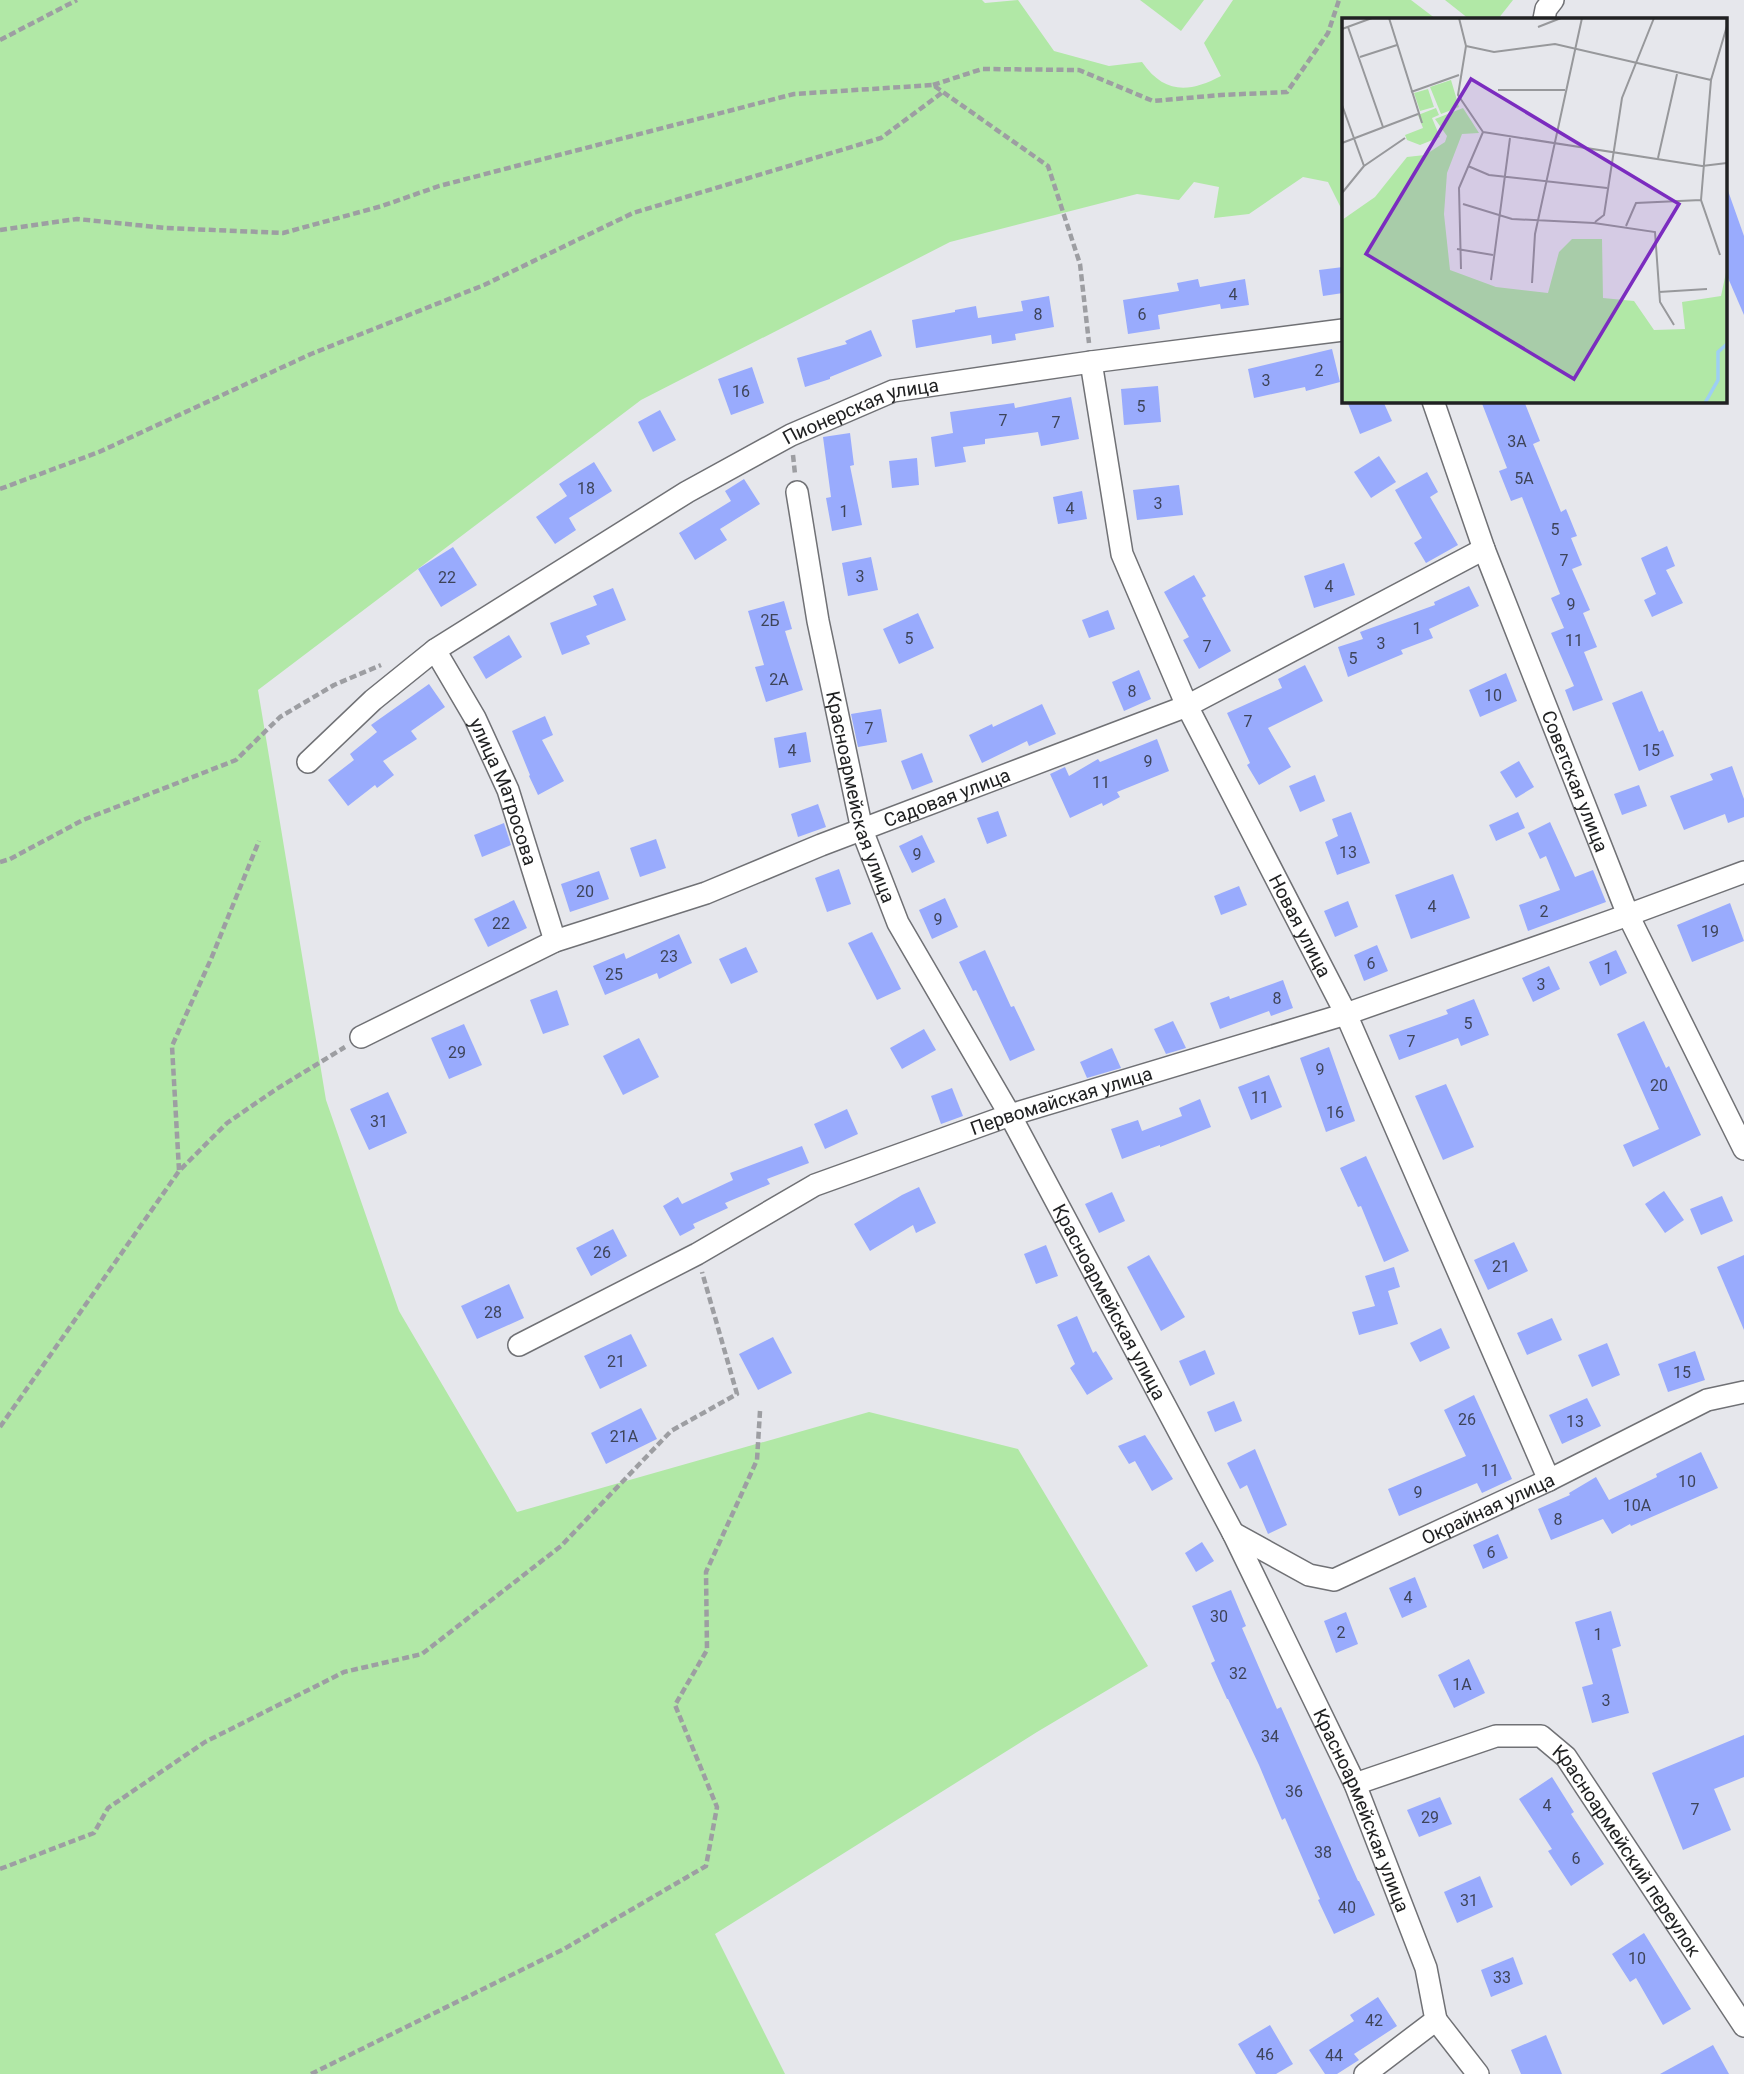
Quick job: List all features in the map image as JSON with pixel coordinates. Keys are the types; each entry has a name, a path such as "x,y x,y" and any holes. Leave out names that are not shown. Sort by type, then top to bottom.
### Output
{"street":[{"path":"1544,18 1546,9 1553,0"},
{"name":"Пионерская улица","path":"308,762 373,700 435,650 687,492 791,435 893,391 1091,362 1342,330"},
{"name":"Новая улица","path":"1091,362 1122,554 1187,706 1346,1014 1549,1480"},
{"name":"Советская улица","path":"1433,402 1484,550 1628,915 1744,1149"},
{"name":"Красноармейская улица","path":"797,492 818,621 862,830 898,923 1010,1115 1233,1533 1355,1784 1426,1968 1436,2020"},
{"name":"Садовая улица","path":"361,1037 555,941 706,894 821,845 1187,706 1484,550"},
{"name":"улица Матросова","path":"435,650 475,719 508,790 555,941"},
{"name":"Первомайская улица","path":"519,1345 697,1254 816,1185 1010,1115 1346,1014 1744,872"},
{"name":"Окрайная улица","path":"1233,1533 1309,1575 1334,1580 1549,1480 1707,1400 1744,1392"},
{"name":"Красноармейский переулок","path":"1355,1784 1496,1736 1541,1736 1566,1757 1744,2026"},
{"path":"1365,2074 1436,2020 1478,2074"}],"path":[{"path":"0,40 77,0"},
{"path":"0,230 78,219 166,228 283,233 382,206 439,186 794,94 933,85 982,69 1079,70 1153,101 1221,94 1287,93 1328,33 1339,0"},
{"path":"933,85 1048,166 1080,264 1091,362"},
{"path":"0,489 99,452 311,354 484,285 633,213 881,138 943,92"},
{"path":"791,435 797,492"},
{"path":"0,862 83,820 236,760 279,717 334,685 401,656 417,665"},
{"path":"179,1171 172,1046 259,841"},
{"path":"0,1427 179,1171 228,1123 275,1090 361,1037"},
{"path":"0,1869 94,1833 108,1808 205,1742 344,1672 422,1654 561,1546 671,1431 737,1394 697,1254"},
{"path":"311,2074 564,1949 706,1866 717,1808 675,1705 707,1650 706,1572 757,1460 760,1411"}],"green space":[{"path":"0,0 982,0 985,3 1018,0 1054,51 1109,66 1142,62 1159,80 1168,85 1188,87 1221,76 1204,43 1233,0 1411,0 1435,18 1342,18 1342,210 1328,182 1303,177 1249,214 1214,218 1219,187 1194,182 1179,200 1137,194 950,242 641,400 258,690 326,1100 399,1311 517,1512 869,1412 1018,1449 1148,1666 1037,1732 715,1934 785,2074 0,2074"},
{"path":"1140,0 1204,0 1181,31"},
{"path":"1445,0 1513,0 1499,18 1468,18"}],"building":[{"path":"1726,188 1744,236 1744,315 1726,273"},
{"path":"1342,267 1342,293 1323,296 1319,270"},
{"path":"1198,279 1200,287 1245,279 1249,305 1221,309 1220,304 1158,315 1160,329 1128,334 1123,300 1179,291 1177,283"},
{"path":"1049,296 1054,327 1015,334 1016,340 992,344 991,335 916,348 912,320 976,306 978,318 1023,311 1021,301"},
{"path":"871,330 882,356 805,387 797,358 847,344 845,341"},
{"path":"1332,349 1340,382 1306,391 1305,387 1254,398 1248,369"},
{"path":"752,367 764,403 731,415 718,379"},
{"path":"1158,386 1161,422 1124,425 1121,389"},
{"path":"1071,397 1079,439 1041,446 1038,432 985,439 985,444 963,447 966,462 935,467 931,437 953,433 950,412 1014,403 1015,408"},
{"path":"1347,402 1383,402 1392,421 1360,434"},
{"path":"1481,402 1524,402 1540,441 1533,444 1561,512 1566,509 1577,536 1571,538 1582,565 1572,569 1590,610 1583,613 1597,647 1584,652 1603,700 1573,711 1565,690 1574,686 1551,633 1564,628 1551,598 1560,594 1522,497 1511,501 1499,471 1507,468"},
{"path":"660,410 676,440 653,452 638,422"},
{"path":"850,433 854,465 850,466 862,525 832,531 826,498 831,497 823,437"},
{"path":"1379,456 1396,482 1371,498 1354,472"},
{"path":"917,458 919,485 892,488 889,461"},
{"path":"594,462 612,491 569,518 576,530 555,544 536,517 567,496 559,484"},
{"path":"1427,472 1438,492 1430,497 1458,545 1426,563 1414,543 1422,538 1395,490"},
{"path":"744,479 760,504 720,529 727,540 695,560 679,533 731,501 725,491"},
{"path":"1179,485 1183,515 1137,520 1133,490"},
{"path":"1082,491 1087,519 1058,524 1053,497"},
{"path":"1667,546 1675,566 1666,570 1683,603 1652,617 1644,600 1656,594 1641,558"},
{"path":"453,547 477,585 441,607 418,569"},
{"path":"871,557 878,590 848,596 842,563"},
{"path":"1344,563 1355,595 1314,608 1304,576"},
{"path":"1194,575 1206,596 1202,598 1231,651 1199,669 1183,640 1189,637 1164,592"},
{"path":"1469,586 1479,606 1429,629 1433,638 1401,650 1403,654 1348,677 1338,647 1363,639 1360,632 1435,605 1434,602"},
{"path":"613,588 626,620 586,636 590,644 562,655 550,623 597,605 593,596"},
{"path":"784,601 792,629 785,631 803,690 766,702 755,667 764,665 748,611"},
{"path":"1108,610 1115,629 1089,638 1082,620"},
{"path":"918,613 934,648 899,664 883,629"},
{"path":"509,635 522,657 486,679 473,657"},
{"path":"1305,665 1323,701 1268,728 1291,767 1259,785 1247,765 1250,763 1227,713 1282,688 1278,679"},
{"path":"1139,670 1151,699 1124,711 1112,682"},
{"path":"1506,673 1517,701 1480,717 1469,690"},
{"path":"429,684 445,707 411,731 417,739 383,761 394,775 377,788 375,785 348,806 328,780 354,760 350,754 377,732 371,725"},
{"path":"1642,691 1659,732 1663,730 1674,756 1639,771 1612,703"},
{"path":"1042,704 1056,734 1029,746 1027,741 982,763 969,735"},
{"path":"881,709 887,742 858,747 851,714"},
{"path":"545,716 553,735 542,740 564,781 538,795 512,731"},
{"path":"806,732 811,762 779,768 774,738"},
{"path":"1157,739 1169,771 1117,792 1120,797 1070,818 1050,774 1065,767 1069,776 1098,759 1100,762"},
{"path":"922,753 933,782 912,790 901,761"},
{"path":"1519,761 1534,787 1516,798 1500,772"},
{"path":"1732,766 1744,799 1744,817 1728,823 1725,814 1684,830 1670,796 1713,780 1710,774"},
{"path":"1315,775 1325,801 1300,812 1289,786"},
{"path":"1639,785 1647,806 1622,815 1614,794"},
{"path":"818,804 826,827 798,837 791,814"},
{"path":"998,811 1007,836 987,844 977,818"},
{"path":"1351,812 1370,863 1337,875 1325,842 1338,836 1332,819"},
{"path":"1518,812 1525,828 1496,841 1489,825"},
{"path":"1550,822 1575,877 1593,870 1606,902 1528,931 1519,905 1560,890 1546,856 1540,859 1528,833"},
{"path":"504,823 511,845 482,857 474,835"},
{"path":"922,835 935,862 912,873 899,846"},
{"path":"656,839 666,868 640,877 630,848"},
{"path":"839,869 851,904 827,912 815,878"},
{"path":"599,871 609,899 570,912 561,884"},
{"path":"1453,874 1470,918 1411,939 1395,895"},
{"path":"1239,886 1247,905 1221,915 1214,896"},
{"path":"945,898 958,927 932,939 919,910"},
{"path":"514,900 527,928 488,947 474,919"},
{"path":"1348,901 1358,927 1335,937 1324,911"},
{"path":"1730,903 1744,941 1692,962 1677,925"},
{"path":"872,932 901,989 877,1000 848,943"},
{"path":"679,934 692,963 659,979 657,973 605,995 593,966 624,953 626,959"},
{"path":"1377,945 1388,971 1364,981 1354,955"},
{"path":"746,947 758,972 731,984 719,959"},
{"path":"985,950 1011,1007 1014,1006 1035,1050 1010,1061 976,990 973,991 959,962"},
{"path":"1616,950 1627,973 1600,986 1589,962"},
{"path":"1549,966 1560,989 1533,1002 1522,978"},
{"path":"1283,980 1293,1008 1271,1016 1269,1011 1220,1029 1210,1003 1229,996 1230,999"},
{"path":"557,990 569,1025 543,1034 530,1000"},
{"path":"1474,999 1489,1035 1461,1046 1458,1038 1399,1060 1389,1035 1448,1014 1446,1010"},
{"path":"1173,1021 1186,1048 1166,1054 1154,1029"},
{"path":"1644,1021 1666,1068 1669,1066 1701,1135 1633,1167 1623,1145 1659,1129 1617,1034"},
{"path":"464,1024 482,1065 449,1079 431,1038"},
{"path":"924,1029 936,1050 902,1069 890,1048"},
{"path":"639,1038 659,1077 623,1095 603,1056"},
{"path":"1329,1047 1355,1121 1326,1132 1300,1058"},
{"path":"1112,1048 1121,1068 1087,1078 1080,1062"},
{"path":"1269,1075 1282,1107 1251,1120 1238,1087"},
{"path":"1446,1084 1474,1147 1443,1160 1415,1096"},
{"path":"952,1088 963,1116 941,1124 931,1096"},
{"path":"388,1092 407,1133 369,1150 350,1109"},
{"path":"1200,1099 1211,1127 1122,1159 1111,1129 1138,1120 1142,1131 1182,1116 1179,1108"},
{"path":"847,1109 858,1134 825,1149 814,1124"},
{"path":"802,1146 809,1163 767,1179 770,1184 725,1203 728,1208 693,1224 695,1228 680,1236 663,1206 678,1197 682,1204 733,1180 730,1173"},
{"path":"1366,1156 1409,1251 1384,1262 1361,1206 1358,1207 1340,1168"},
{"path":"919,1187 936,1223 916,1233 913,1225 870,1251 854,1224"},
{"path":"1664,1191 1684,1220 1665,1233 1645,1204"},
{"path":"1112,1192 1125,1221 1099,1233 1085,1204"},
{"path":"1722,1196 1733,1221 1701,1235 1690,1209"},
{"path":"613,1229 627,1256 591,1276 576,1248"},
{"path":"1514,1242 1528,1271 1488,1290 1474,1260"},
{"path":"1046,1245 1058,1276 1036,1284 1024,1254"},
{"path":"1149,1255 1185,1317 1161,1331 1127,1267"},
{"path":"1744,1255 1744,1330 1717,1267"},
{"path":"1394,1267 1400,1287 1388,1291 1398,1324 1359,1335 1352,1312 1375,1306 1365,1276"},
{"path":"509,1284 524,1318 477,1339 461,1306"},
{"path":"1077,1316 1093,1353 1096,1351 1113,1379 1087,1395 1070,1368 1075,1364 1057,1325"},
{"path":"1552,1318 1562,1340 1527,1355 1517,1333"},
{"path":"1441,1328 1450,1348 1420,1362 1410,1343"},
{"path":"631,1334 647,1366 600,1389 584,1356"},
{"path":"773,1337 792,1373 758,1390 739,1354"},
{"path":"1607,1343 1620,1375 1592,1387 1578,1355"},
{"path":"1205,1350 1215,1374 1190,1386 1179,1361"},
{"path":"1695,1351 1705,1380 1668,1392 1658,1364"},
{"path":"1474,1395 1512,1479 1482,1493 1477,1483 1399,1516 1388,1489 1466,1456 1444,1410"},
{"path":"1587,1398 1601,1426 1562,1444 1549,1415"},
{"path":"1234,1401 1242,1421 1215,1432 1207,1412"},
{"path":"641,1408 657,1439 606,1464 591,1433"},
{"path":"1145,1435 1173,1479 1152,1491 1135,1461 1129,1464 1118,1446"},
{"path":"1255,1449 1287,1525 1268,1534 1247,1485 1240,1489 1227,1463"},
{"path":"1701,1452 1718,1488 1612,1534 1603,1519 1551,1540 1538,1509 1570,1495 1569,1493 1596,1477 1609,1500"},
{"path":"1498,1534 1508,1558 1483,1569 1473,1545"},
{"path":"1202,1542 1214,1561 1196,1572 1185,1553"},
{"path":"1415,1577 1427,1607 1402,1618 1389,1588"},
{"path":"1231,1590 1246,1626 1242,1628 1277,1709 1281,1707 1375,1915 1334,1934 1285,1818 1282,1820 1211,1663 1215,1661 1192,1606"},
{"path":"1611,1611 1621,1646 1612,1649 1629,1713 1592,1723 1582,1687 1593,1684 1575,1622"},
{"path":"1346,1612 1358,1644 1336,1653 1324,1621"},
{"path":"1469,1659 1485,1693 1454,1708 1438,1675"},
{"path":"1744,1735 1744,1777 1714,1789 1731,1830 1683,1850 1652,1773"},
{"path":"1552,1777 1574,1812 1571,1814 1604,1864 1571,1886 1548,1851 1552,1849 1519,1799"},
{"path":"1440,1797 1452,1824 1419,1837 1407,1810"},
{"path":"1480,1876 1493,1907 1457,1923 1444,1892"},
{"path":"1644,1933 1691,2009 1663,2025 1636,1978 1630,1982 1612,1954"},
{"path":"1513,1957 1523,1984 1491,1997 1481,1970"},
{"path":"1378,1997 1397,2026 1354,2054 1359,2060 1337,2074 1325,2074 1309,2050 1354,2021 1350,2015"},
{"path":"1270,2025 1293,2064 1276,2074 1256,2074 1238,2044"},
{"path":"1546,2035 1562,2074 1521,2074 1511,2050"},
{"path":"1713,2045 1729,2074 1660,2074"}]}
